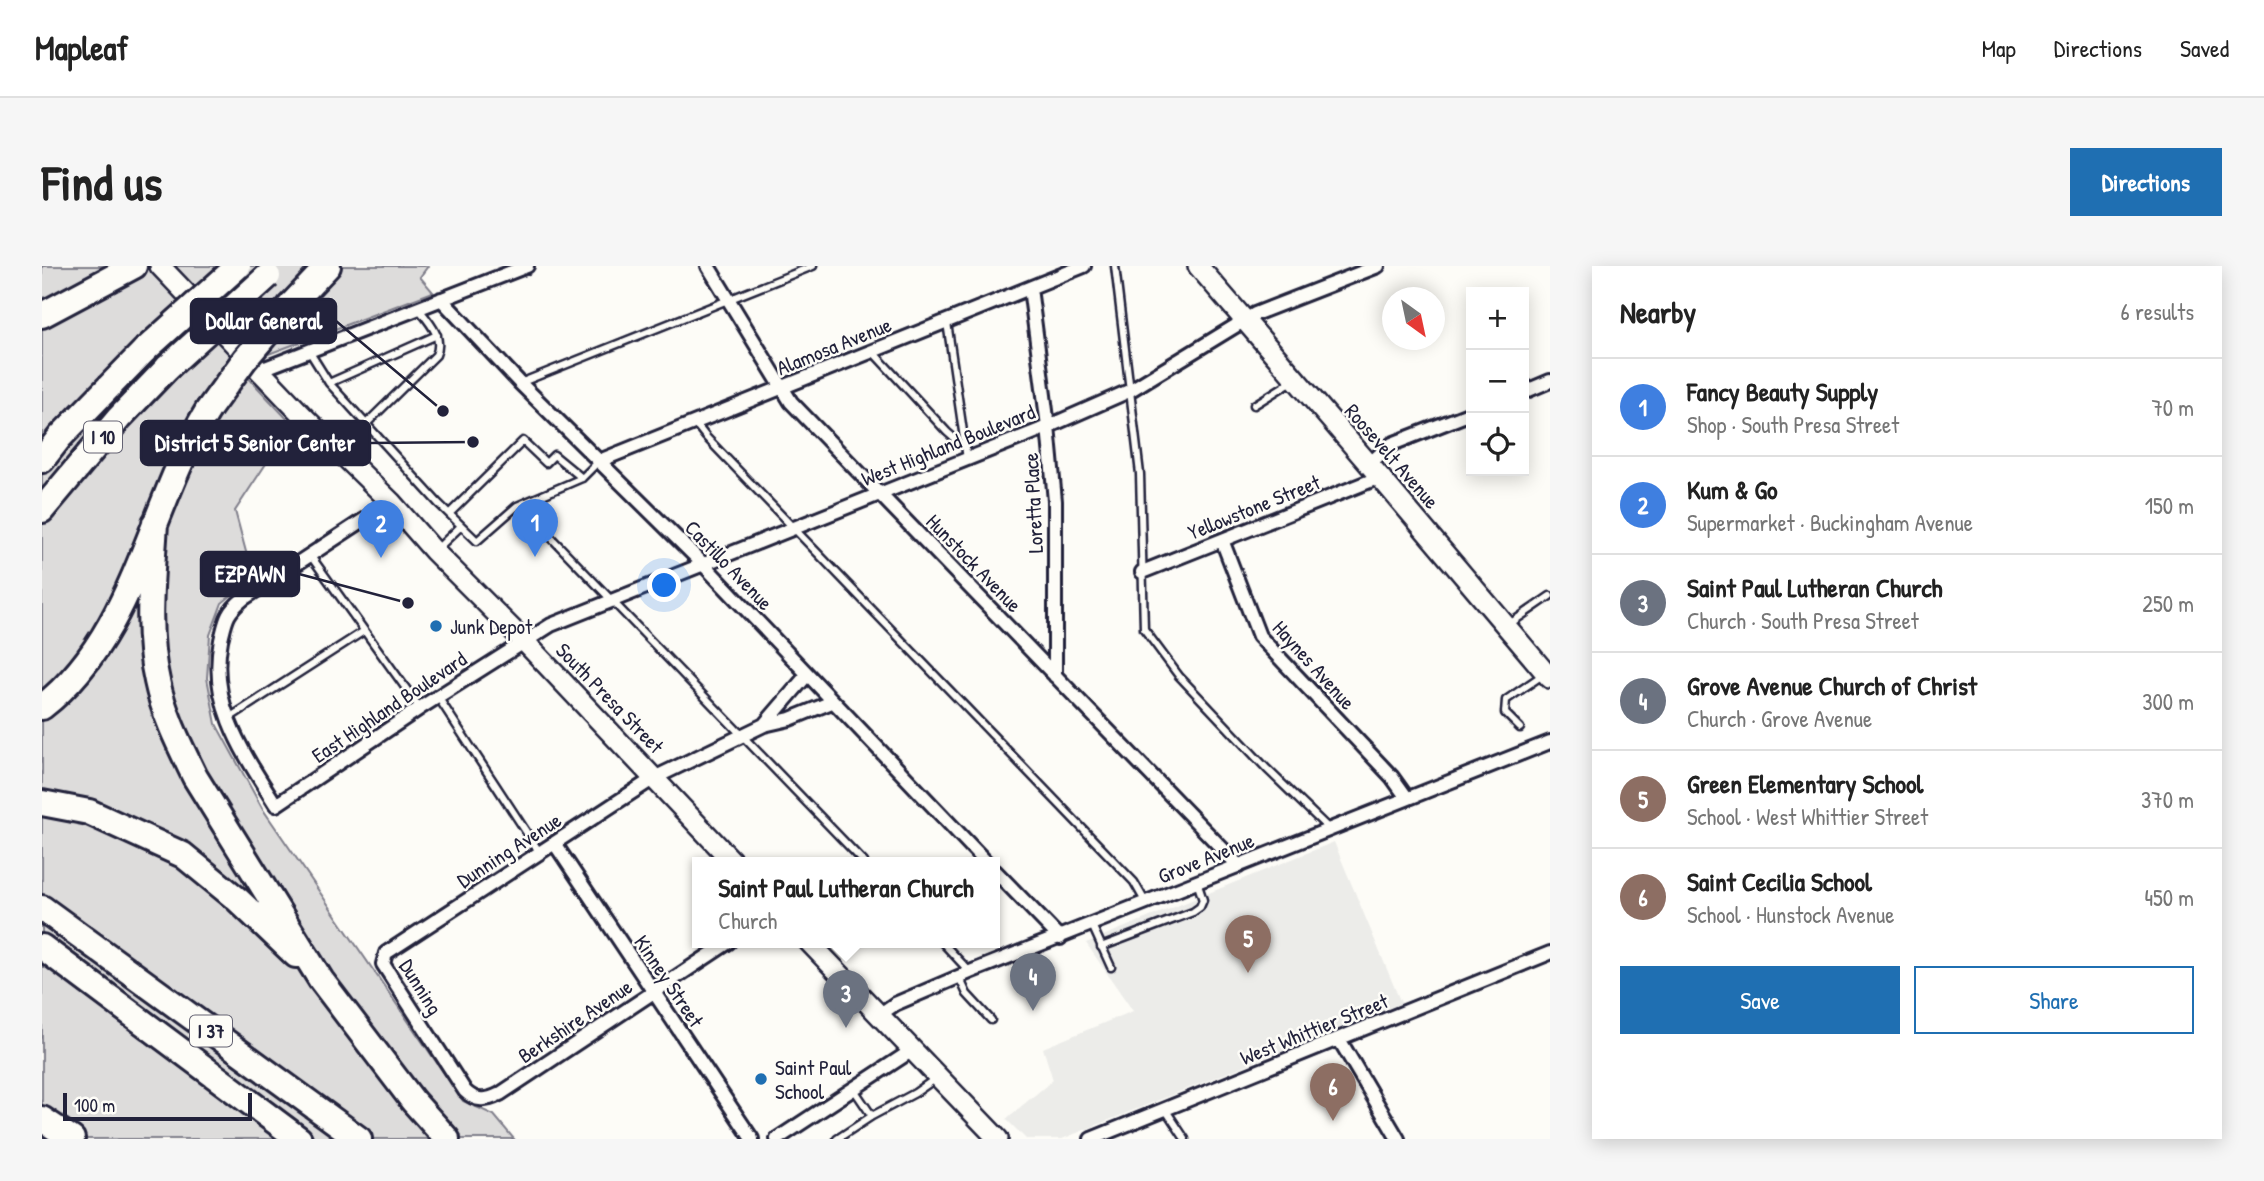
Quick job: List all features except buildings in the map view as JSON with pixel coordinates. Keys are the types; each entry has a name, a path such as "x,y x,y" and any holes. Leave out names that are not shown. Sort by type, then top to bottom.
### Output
{"highway":[{"path":"42,315 134,266"},
{"name":"I 10","path":"42,460 145,350 238,266"},
{"path":"42,707 83,667 113,623 181,458 208,410 245,359 328,266"},
{"name":"I 10","path":"42,510 118,418 168,367 275,271"},
{"path":"155,523 150,603 152,655 164,708 195,777 321,980 414,1101 447,1139"},
{"path":"42,803 89,813 183,855 239,900 321,980"},
{"name":"I 37","path":"42,908 359,1139"},
{"name":"I 37","path":"42,948 299,1139"},
{"path":"42,1119 72,1139"}],"main road":[{"name":"South Presa Street","path":"160,266 391,502 434,551 524,641 728,857"},
{"name":"Roosevelt Avenue","path":"1198,266 1548,673"},
{"path":"815,948 999,1139"}],"street":[{"path":"260,370 527,266"},
{"name":"Hunstock Avenue","path":"708,266 791,402 1238,866"},
{"name":"Alamosa Avenue","path":"599,461 1084,266"},
{"name":"West Highland Boulevard","path":"524,641 551,625 881,493 965,453 1048,426 1129,391 1269,307 1378,266"},
{"name":"Loretta Place","path":"1030,288 1055,500 1055,676"},
{"name":"Castillo Avenue","path":"441,299 520,383 703,564 981,857"},
{"path":"1529,390 1550,381"},
{"name":"Yellowstone Street","path":"1142,572 1222,540 1375,470 1392,444 1469,413"},
{"path":"228,719 220,690 220,649 230,610 391,502"},
{"name":"Haynes Avenue","path":"1222,540 1259,636 1392,777 1407,798"},
{"name":"East Highland Boulevard","path":"228,719 237,744 276,805 524,641"},
{"path":"764,725 807,675"},
{"path":"764,725 790,719 832,702"},
{"name":"Dunning Avenue","path":"385,955 654,778 764,725"},
{"name":"Grove Avenue","path":"879,1015 895,1004 965,975 1550,742"},
{"name":"Kinney Street","path":"555,844 752,1139"},
{"path":"1000,875 1060,938"},
{"name":"Berkshire Avenue","path":"474,1098 491,1099 500,1094 720,948"},
{"name":"West Whittier Street","path":"1091,1139 1550,953"},
{"name":"Dunning","path":"385,955 383,964 465,1091 474,1098"},
{"path":"1339,1039 1398,1139"},
{"path":"781,1138 914,1049"}],"lane":[{"path":"520,383 813,266"},
{"path":"1115,266 1140,474 1144,629 1179,676 1267,769 1329,829"},
{"path":"366,424 436,355 439,348 437,335 418,308"},
{"path":"947,321 965,453"},
{"path":"329,383 437,335"},
{"path":"309,351 329,383 477,541 517,506 582,478 599,461"},
{"path":"872,351 965,453"},
{"path":"1254,405 1296,379"},
{"path":"695,423 1134,882 1146,904"},
{"path":"449,514 523,441 546,463 554,455 582,478"},
{"path":"434,551 461,526"},
{"path":"541,527 859,857"},
{"path":"310,555 420,708"},
{"path":"1506,626 1550,596"},
{"path":"228,719 363,631"},
{"path":"1520,728 1505,713 1506,701 1548,673"},
{"path":"438,697 540,853"},
{"path":"1101,947 1193,912 1200,907 1203,900 1197,882"},
{"path":"1092,925 1111,967"},
{"path":"946,948 965,975 967,994 991,1020"},
{"path":"837,1139 939,1076"},
{"path":"853,1088 872,1116"},
{"path":"1165,1109 1185,1139"}],"shaded area":[{"path":"42,266 428,266 420,277 433,292 258,358 241,370 292,424 235,511 253,578 222,603 210,635 207,678 216,724 262,808 463,1101 494,1115 514,1139 42,1139"},
{"path":"1334,842 1401,1003 1062,1139 1026,1139 1006,1119 1053,1080 1043,1048 1133,1011 1086,943"}],"place":[{"name":"Dollar General","path":"443,411"},
{"name":"District 5 Senior Center","path":"473,442"},
{"name":"Fancy Beauty Supply","path":"535,557"},
{"name":"Kum & Go","path":"381,558"},
{"name":"EZPAWN","path":"408,603"},
{"name":"Junk Depot","path":"436,626"},
{"name":"Green Elementary School","path":"1248,973"},
{"name":"Grove Avenue Church of Christ","path":"1033,1011"},
{"name":"Saint Paul Lutheran Church","path":"846,1028"},
{"name":"Saint Paul School","path":"761,1079"},
{"name":"Saint Cecilia School","path":"1333,1121"}]}
